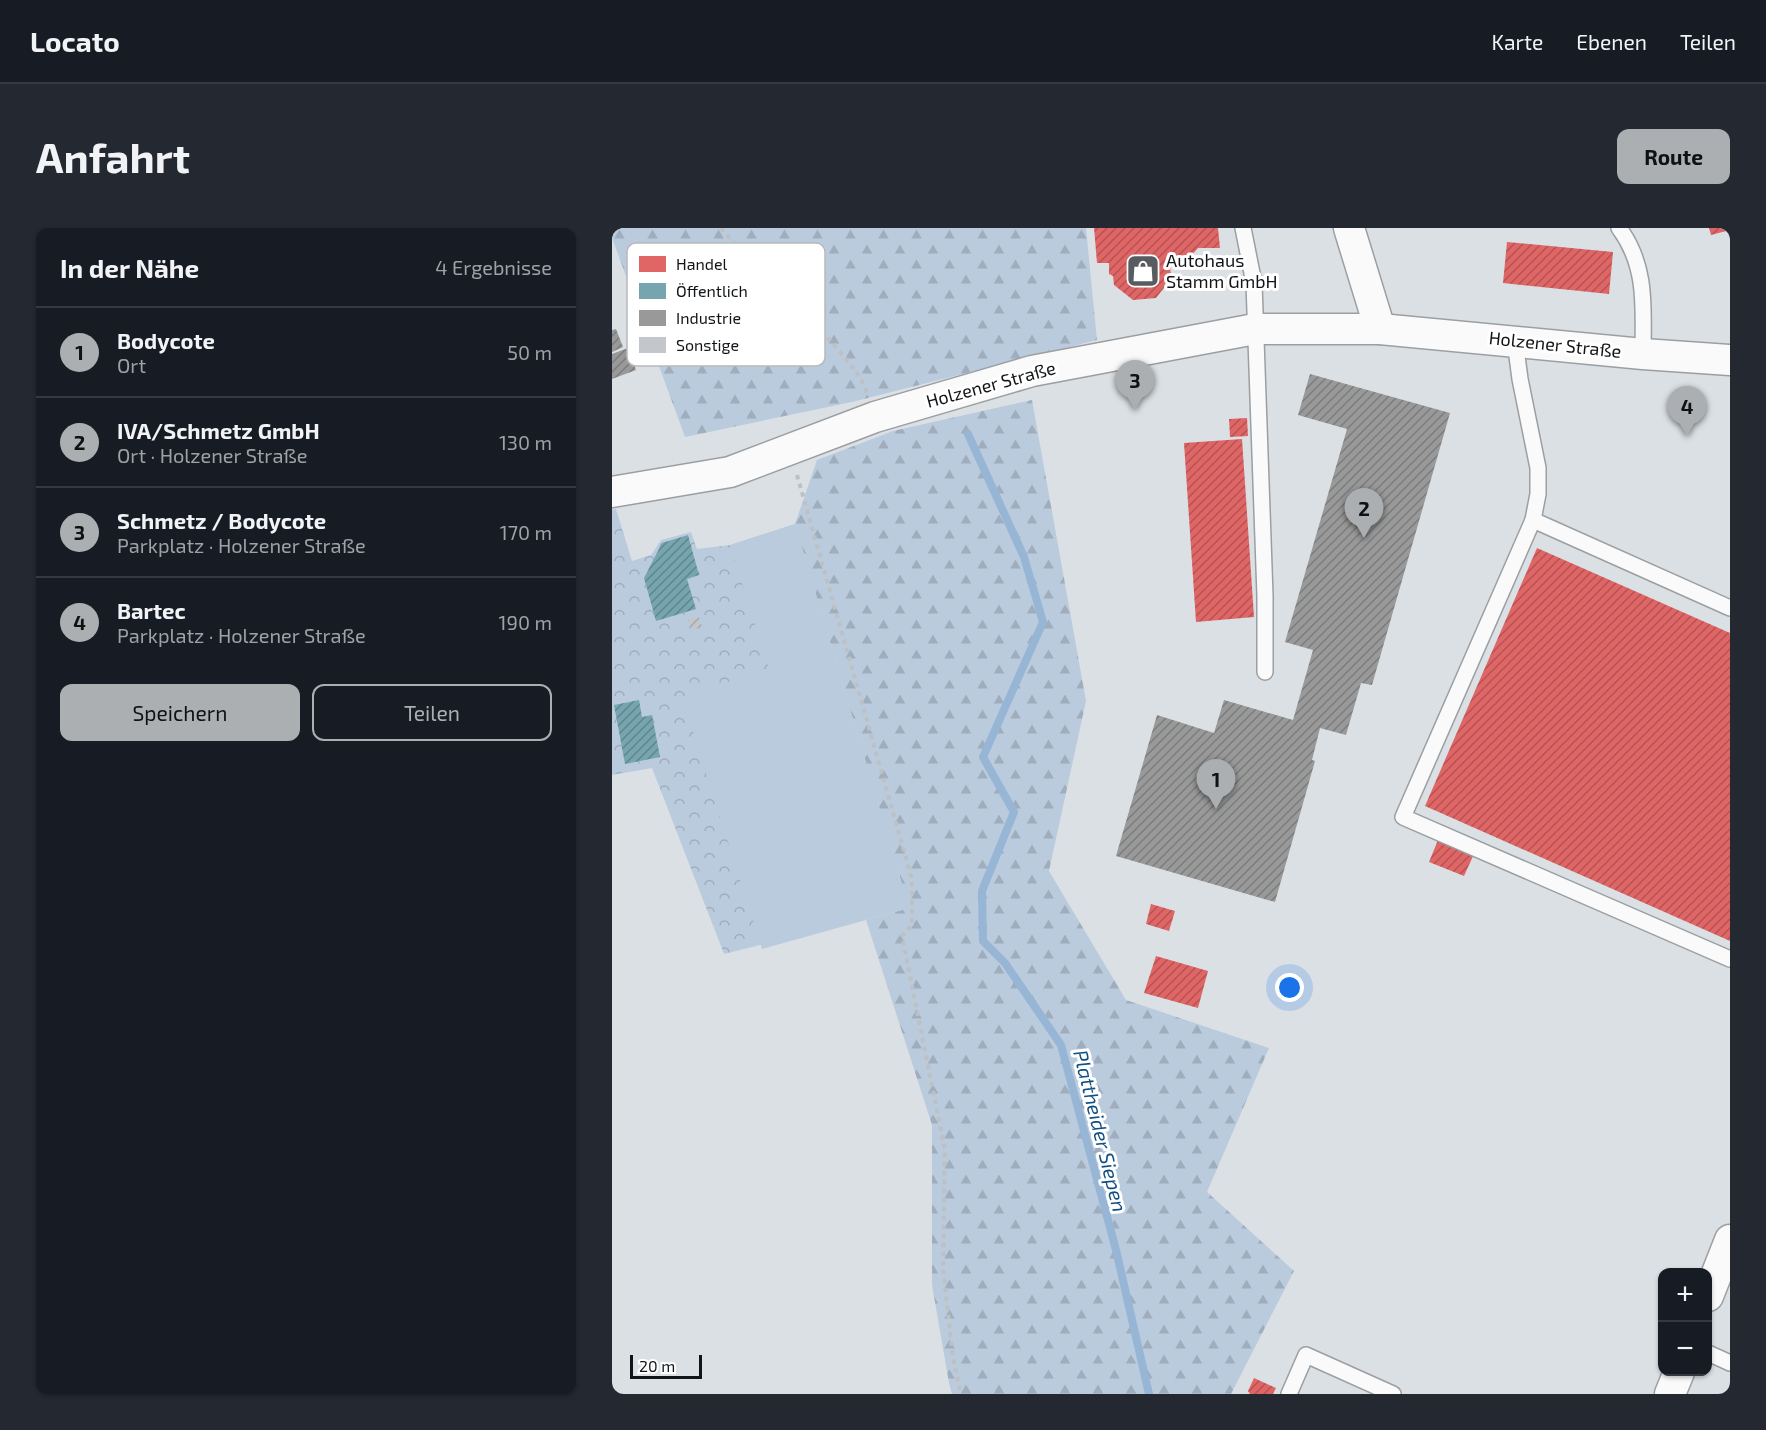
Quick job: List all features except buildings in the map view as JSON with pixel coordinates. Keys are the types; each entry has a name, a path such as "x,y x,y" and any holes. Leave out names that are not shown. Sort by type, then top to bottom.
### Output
{"street":[{"path":"1349,228 1380,329"},
{"name":"Holzener Straße","path":"612,492 730,472 875,417 1032,371 1256,329 1380,329 1730,360"},
{"path":"1712,1284 1730,1240"},
{"path":"1670,1394 1677,1376"}],"lane":[{"path":"1243,228 1254,284 1265,596 1265,672"},
{"path":"1619,228 1629,241 1640,270 1644,300 1643,354"},
{"path":"1515,341 1520,379 1538,468 1538,494 1533,520 1403,817 1730,960"},
{"path":"1533,520 1730,608"},
{"path":"1289,1394 1306,1354 1393,1394"},
{"path":"1712,1355 1730,1363"}],"path":[{"path":"721,228 733,243"},
{"path":"825,334 861,378 875,417"},
{"path":"790,449 912,879 912,925 902,936 945,1150 943,1268 953,1358 961,1394"}],"green space":[{"path":"612,228 1086,228 1097,340 852,402 685,437 659,366 825,366 825,243 627,243 627,279 612,238"},
{"path":"1032,400 1086,701 1049,871 1126,1000 1269,1048 1207,1192 1294,1271 1231,1394 952,1394 949,1383 932,1285 932,1125 866,920 909,908 795,524 817,460 893,431"},
{"path":"616,509 632,561 651,555 661,540 691,532 697,549 730,545 795,524 909,908 724,954 652,768 612,775 612,510"},
{"path":"795,524 909,908 762,949 682,697 769,669 730,545"}],"waterway":[{"name":"Plattheider Siepen","path":"968,434 1024,557 1043,622 983,757 1014,812 982,891 983,941 1005,963 1061,1045 1116,1250 1149,1394"}],"place":[{"name":"Autohaus Stamm GmbH","path":"1143,271"},
{"name":"Schmetz / Bodycote","path":"1135,410"},
{"name":"Bartec","path":"1687,436"},
{"name":"IVA/Schmetz GmbH","path":"1364,538"},
{"name":"Bodycote","path":"1216,809"}]}
